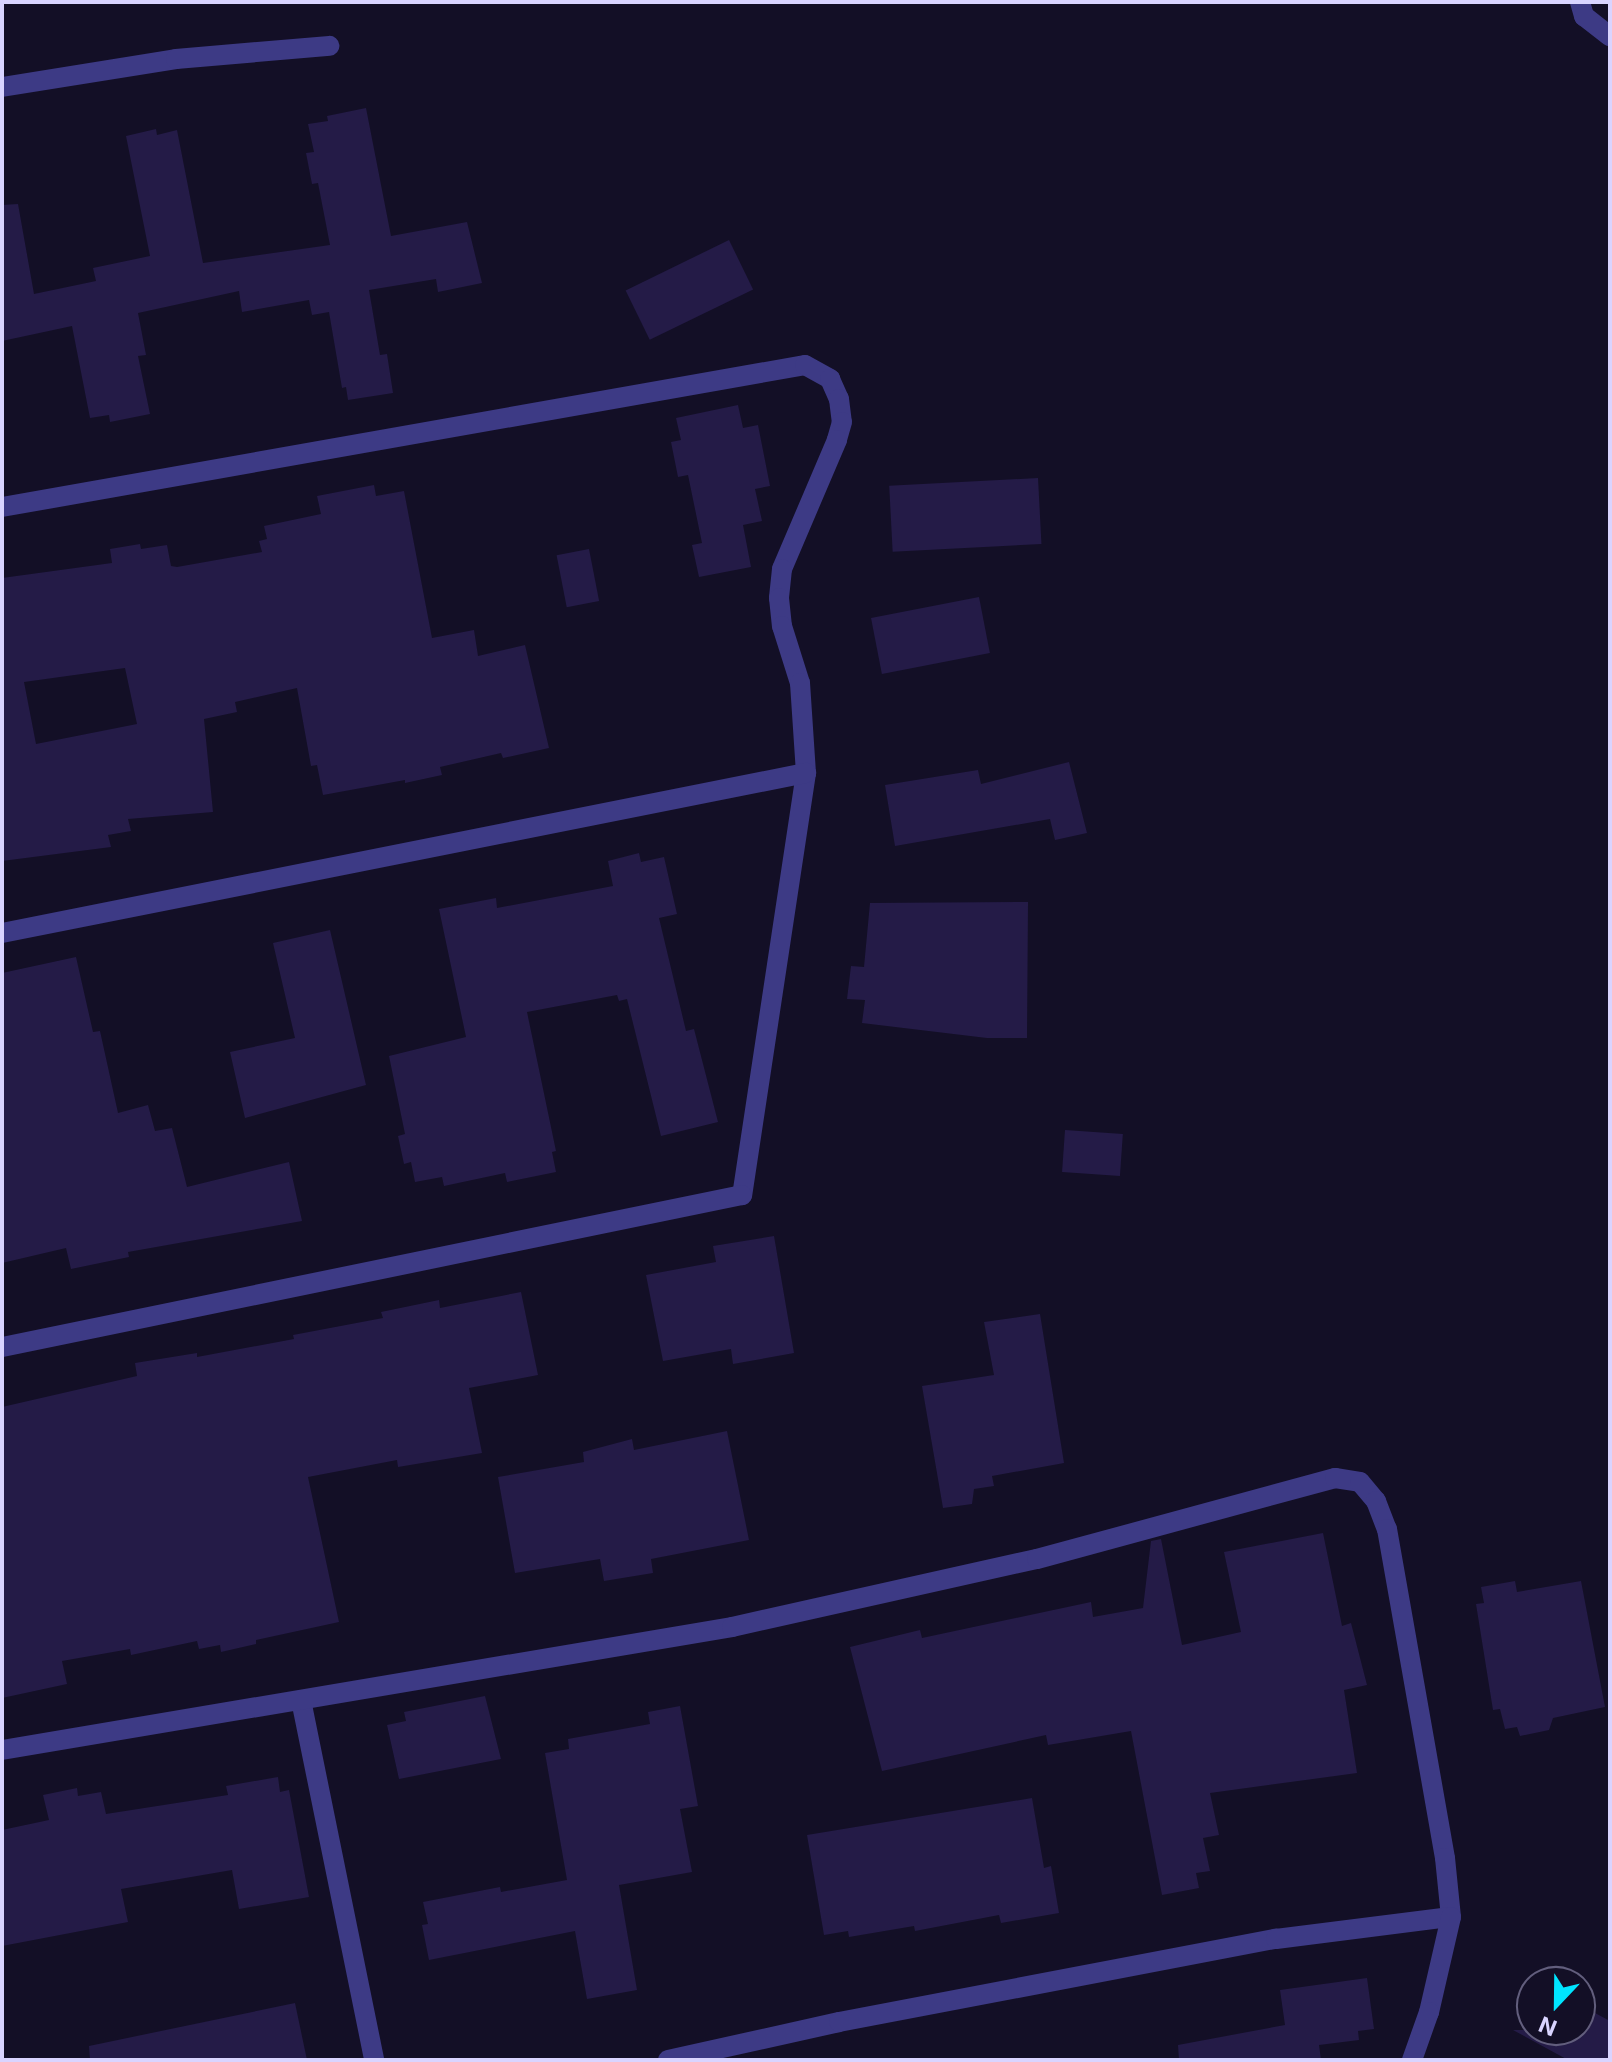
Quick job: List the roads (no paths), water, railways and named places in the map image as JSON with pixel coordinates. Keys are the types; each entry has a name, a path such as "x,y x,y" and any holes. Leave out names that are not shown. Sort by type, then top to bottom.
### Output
{"street":[{"path":"1580,2 1584,16 1610,36"},
{"path":"2,87 176,59 329,46"},
{"path":"2,507 805,365 830,379 839,399 842,422 837,440 791,540 780,584 782,626 800,683 806,773 742,1195 2,1347"},
{"path":"2,933 806,773"},
{"path":"2,1750 732,1627 1037,1559 1335,1478 1360,1482 1376,1501 1387,1529 1445,1858 1451,1917 1429,2012 1412,2060"},
{"path":"301,1700 374,2060"},
{"path":"668,2060 839,2022 1260,1942 1356,1926 1451,1917"}]}
